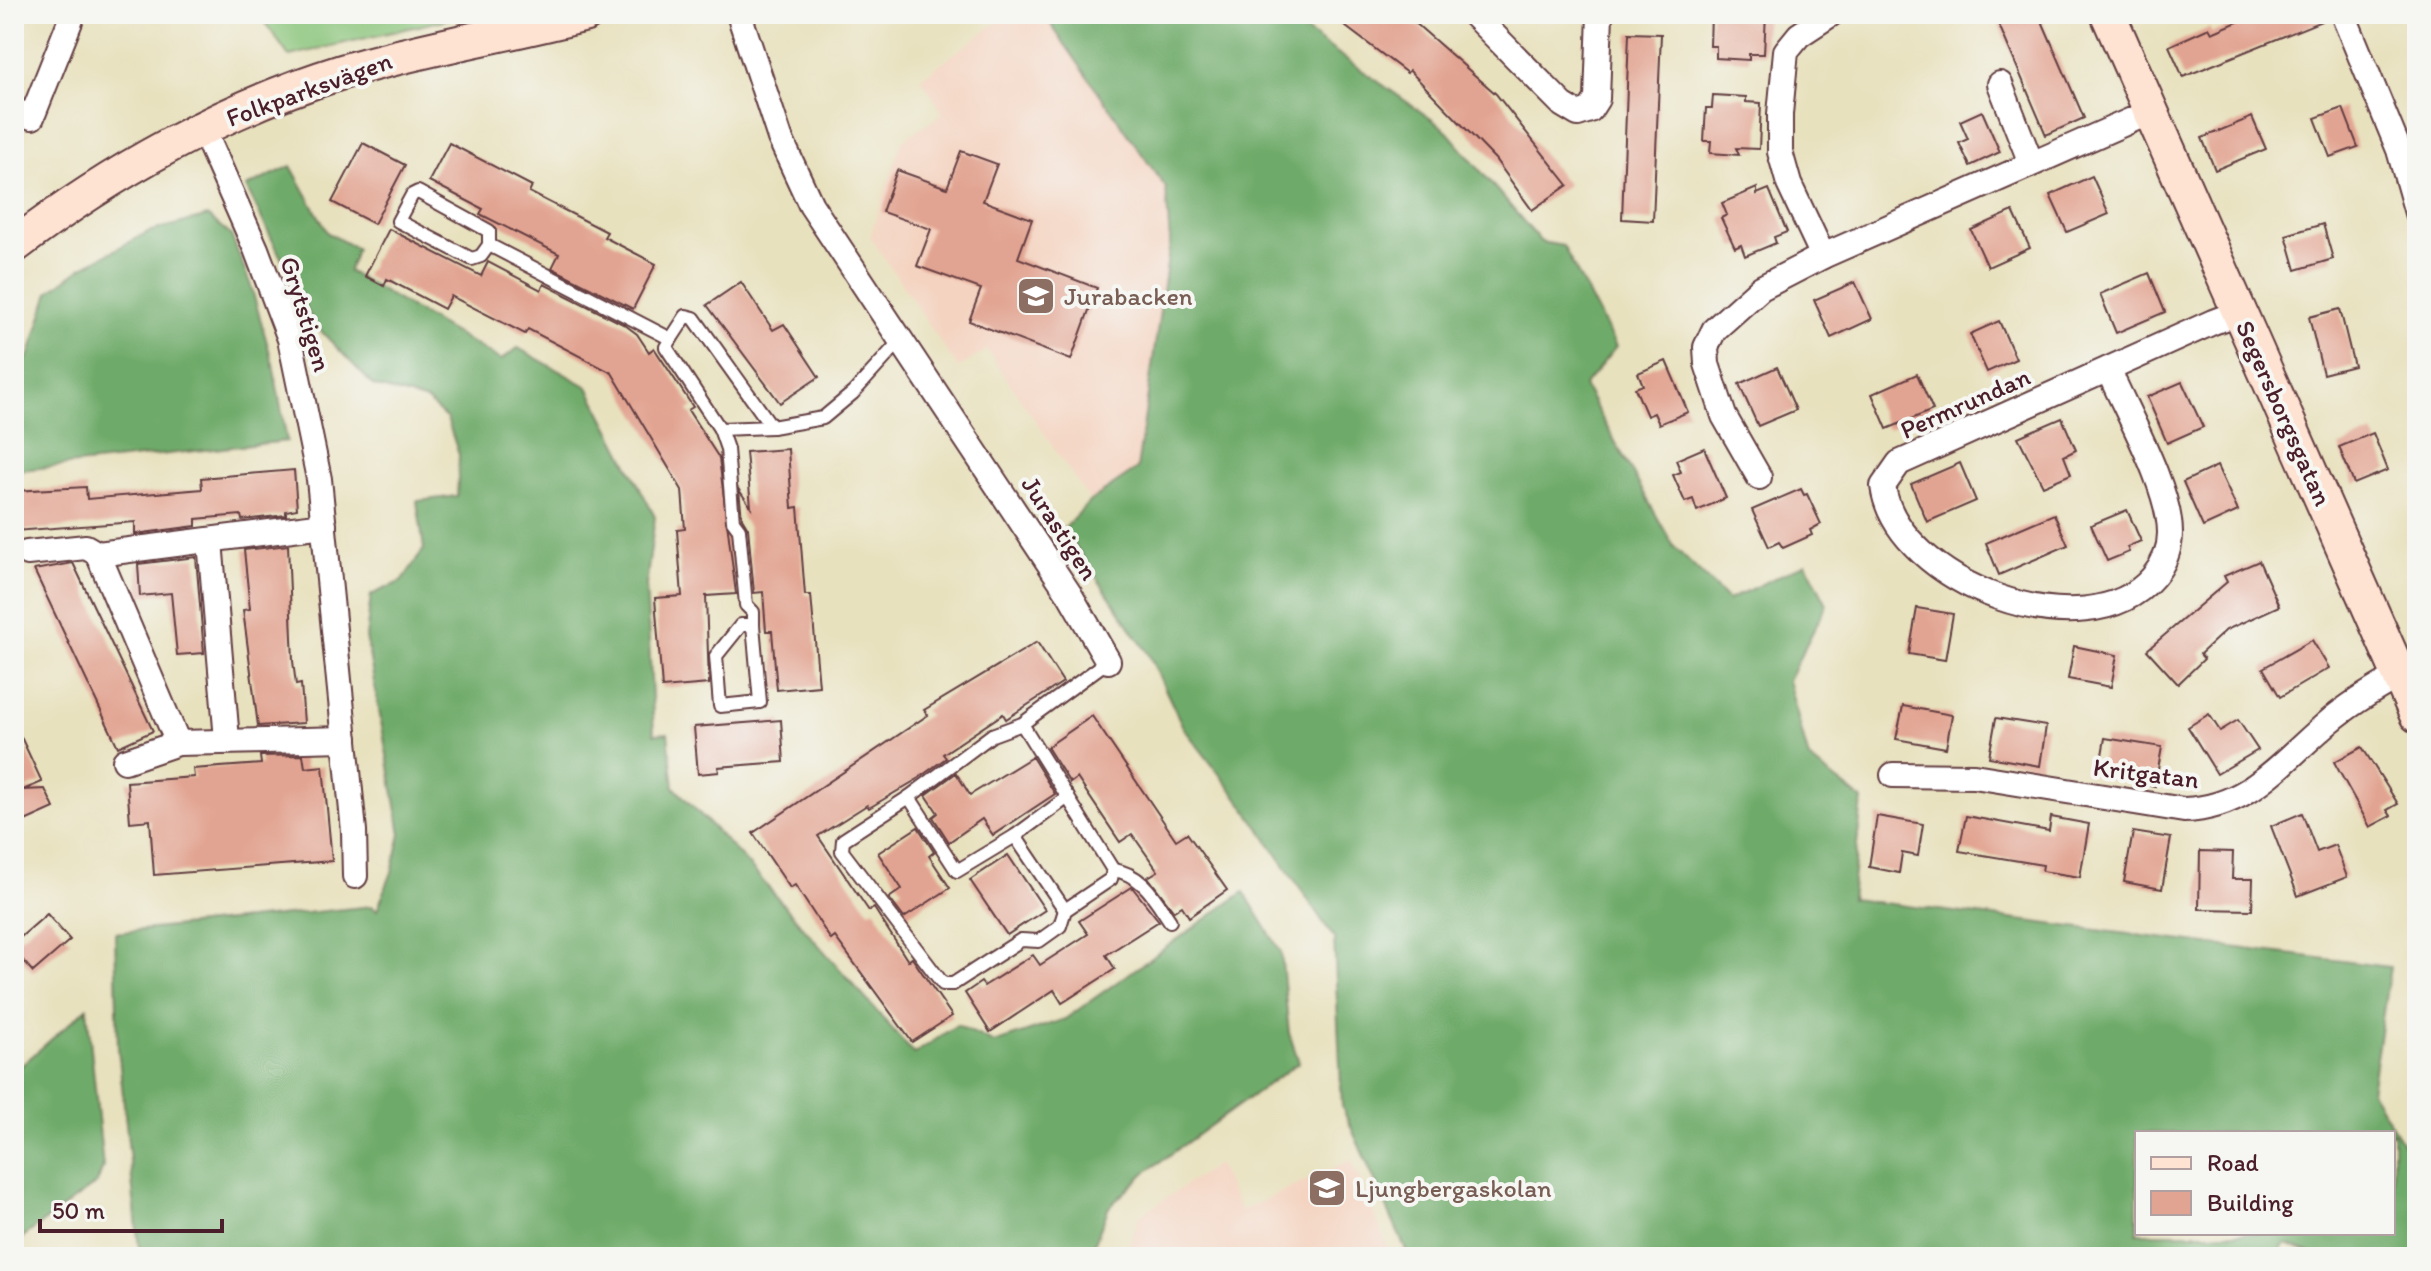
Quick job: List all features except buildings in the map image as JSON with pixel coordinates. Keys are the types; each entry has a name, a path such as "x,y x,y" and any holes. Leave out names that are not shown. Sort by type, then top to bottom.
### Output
{"street":[{"path":"14,111 32,117 73,14"},
{"name":"Folkparksvägen","path":"14,246 109,181 203,129 264,100 340,73 435,47 586,14"},
{"name":"Jurastigen","path":"739,14 780,138 811,205 1070,595 1108,661"},
{"path":"1473,14 1563,105 1578,114 1590,110 1597,99 1600,14"},
{"path":"1823,256 1789,184 1780,152 1780,114 1786,51 1799,35 1831,14"},
{"name":"Segersborgsgatan","path":"2108,14 2417,715"},
{"path":"2343,14 2408,146 2417,213"},
{"path":"2000,84 2031,163"},
{"path":"1759,477 1724,416 1707,364 1706,347 1714,330 1751,296 1823,256 2150,112"},
{"name":"Grytstigen","path":"203,129 256,249 290,339 319,479 345,739 355,876"},
{"name":"Permrundan","path":"2108,369 2167,503 2169,548 2162,567 2149,582 2135,595 2108,607 2064,610 2002,599 1956,577 1928,558 1885,502 1883,486 1899,463 2108,369 2240,312"},
{"path":"98,554 324,525"},
{"path":"210,541 227,740"},
{"path":"27,553 86,547 98,554 178,743"},
{"name":"Kritgatan","path":"1893,775 1974,776 2184,810 2201,810 2255,789 2330,720 2398,676"},
{"path":"125,761 178,743 345,739"}],"lane":[{"path":"418,192 489,231 489,245 481,256 472,259 398,221 412,195 418,192"},
{"path":"489,245 671,339"},
{"path":"753,625 741,625 716,656 720,706 760,702 753,612 746,605 739,529 733,521 727,449 720,429 666,347 686,316 694,318 772,427"},
{"path":"720,429 772,427 823,418 853,393 901,340"},
{"name":"Jurastigen","path":"1108,661 1022,724 992,735 909,797 843,840 842,851 943,984 953,984 1021,940 1039,941 1060,926 1065,910 1111,879 1113,870"},
{"path":"1022,724 1113,870 1127,872 1144,884 1170,921"},
{"path":"909,797 957,871 1015,836 1068,797"},
{"path":"1015,836 1065,910"}],"shaded area":[{"name":"Jurabacken","path":"1009,14 1043,14 1166,188 1170,243 1137,469 1090,501 987,350 958,368 870,237 902,141 943,113 921,78"},
{"name":"Ljungbergaskolan","path":"1351,1160 1392,1257 1125,1257 1139,1216 1217,1164 1241,1211"}],"green space":[{"path":"259,14 469,14 289,56"},
{"path":"1060,14 1282,14 1444,128 1541,242 1563,246 1616,347 1584,386 1674,547 1728,600 1806,563 1827,604 1788,680 1809,759 1862,800 1851,899 2390,967 2371,1091 2417,1167 2417,1257 2326,1257 2285,1244 2275,1257 1409,1257 1342,1107 1334,938 1244,806 1183,727 1149,655 1064,529 1090,501 1137,469 1170,243 1166,188 1047,19"},
{"path":"291,166 328,233 357,249 348,271 501,360 518,348 588,387 655,517 646,585 654,734 668,733 674,787 747,863 914,1054 957,1025 994,1043 1065,1019 1244,892 1281,952 1289,1033 1299,1062 1146,1172 1109,1207 1089,1257 140,1257 118,1048 115,933 372,906 377,910 392,872 401,834 366,637 371,595 402,581 424,549 417,501 457,496 459,455 447,419 427,401 374,386 314,324 246,187"},
{"path":"208,216 231,235 251,286 273,364 287,441 14,471 14,378 30,354 49,292 81,268 148,232"},
{"path":"87,1008 103,1167 97,1183 23,1237 14,1257 14,1072"}],"place":[{"name":"Jurabacken","path":"1036,296"},
{"name":"Ljungbergaskolan","path":"1327,1188"}]}
